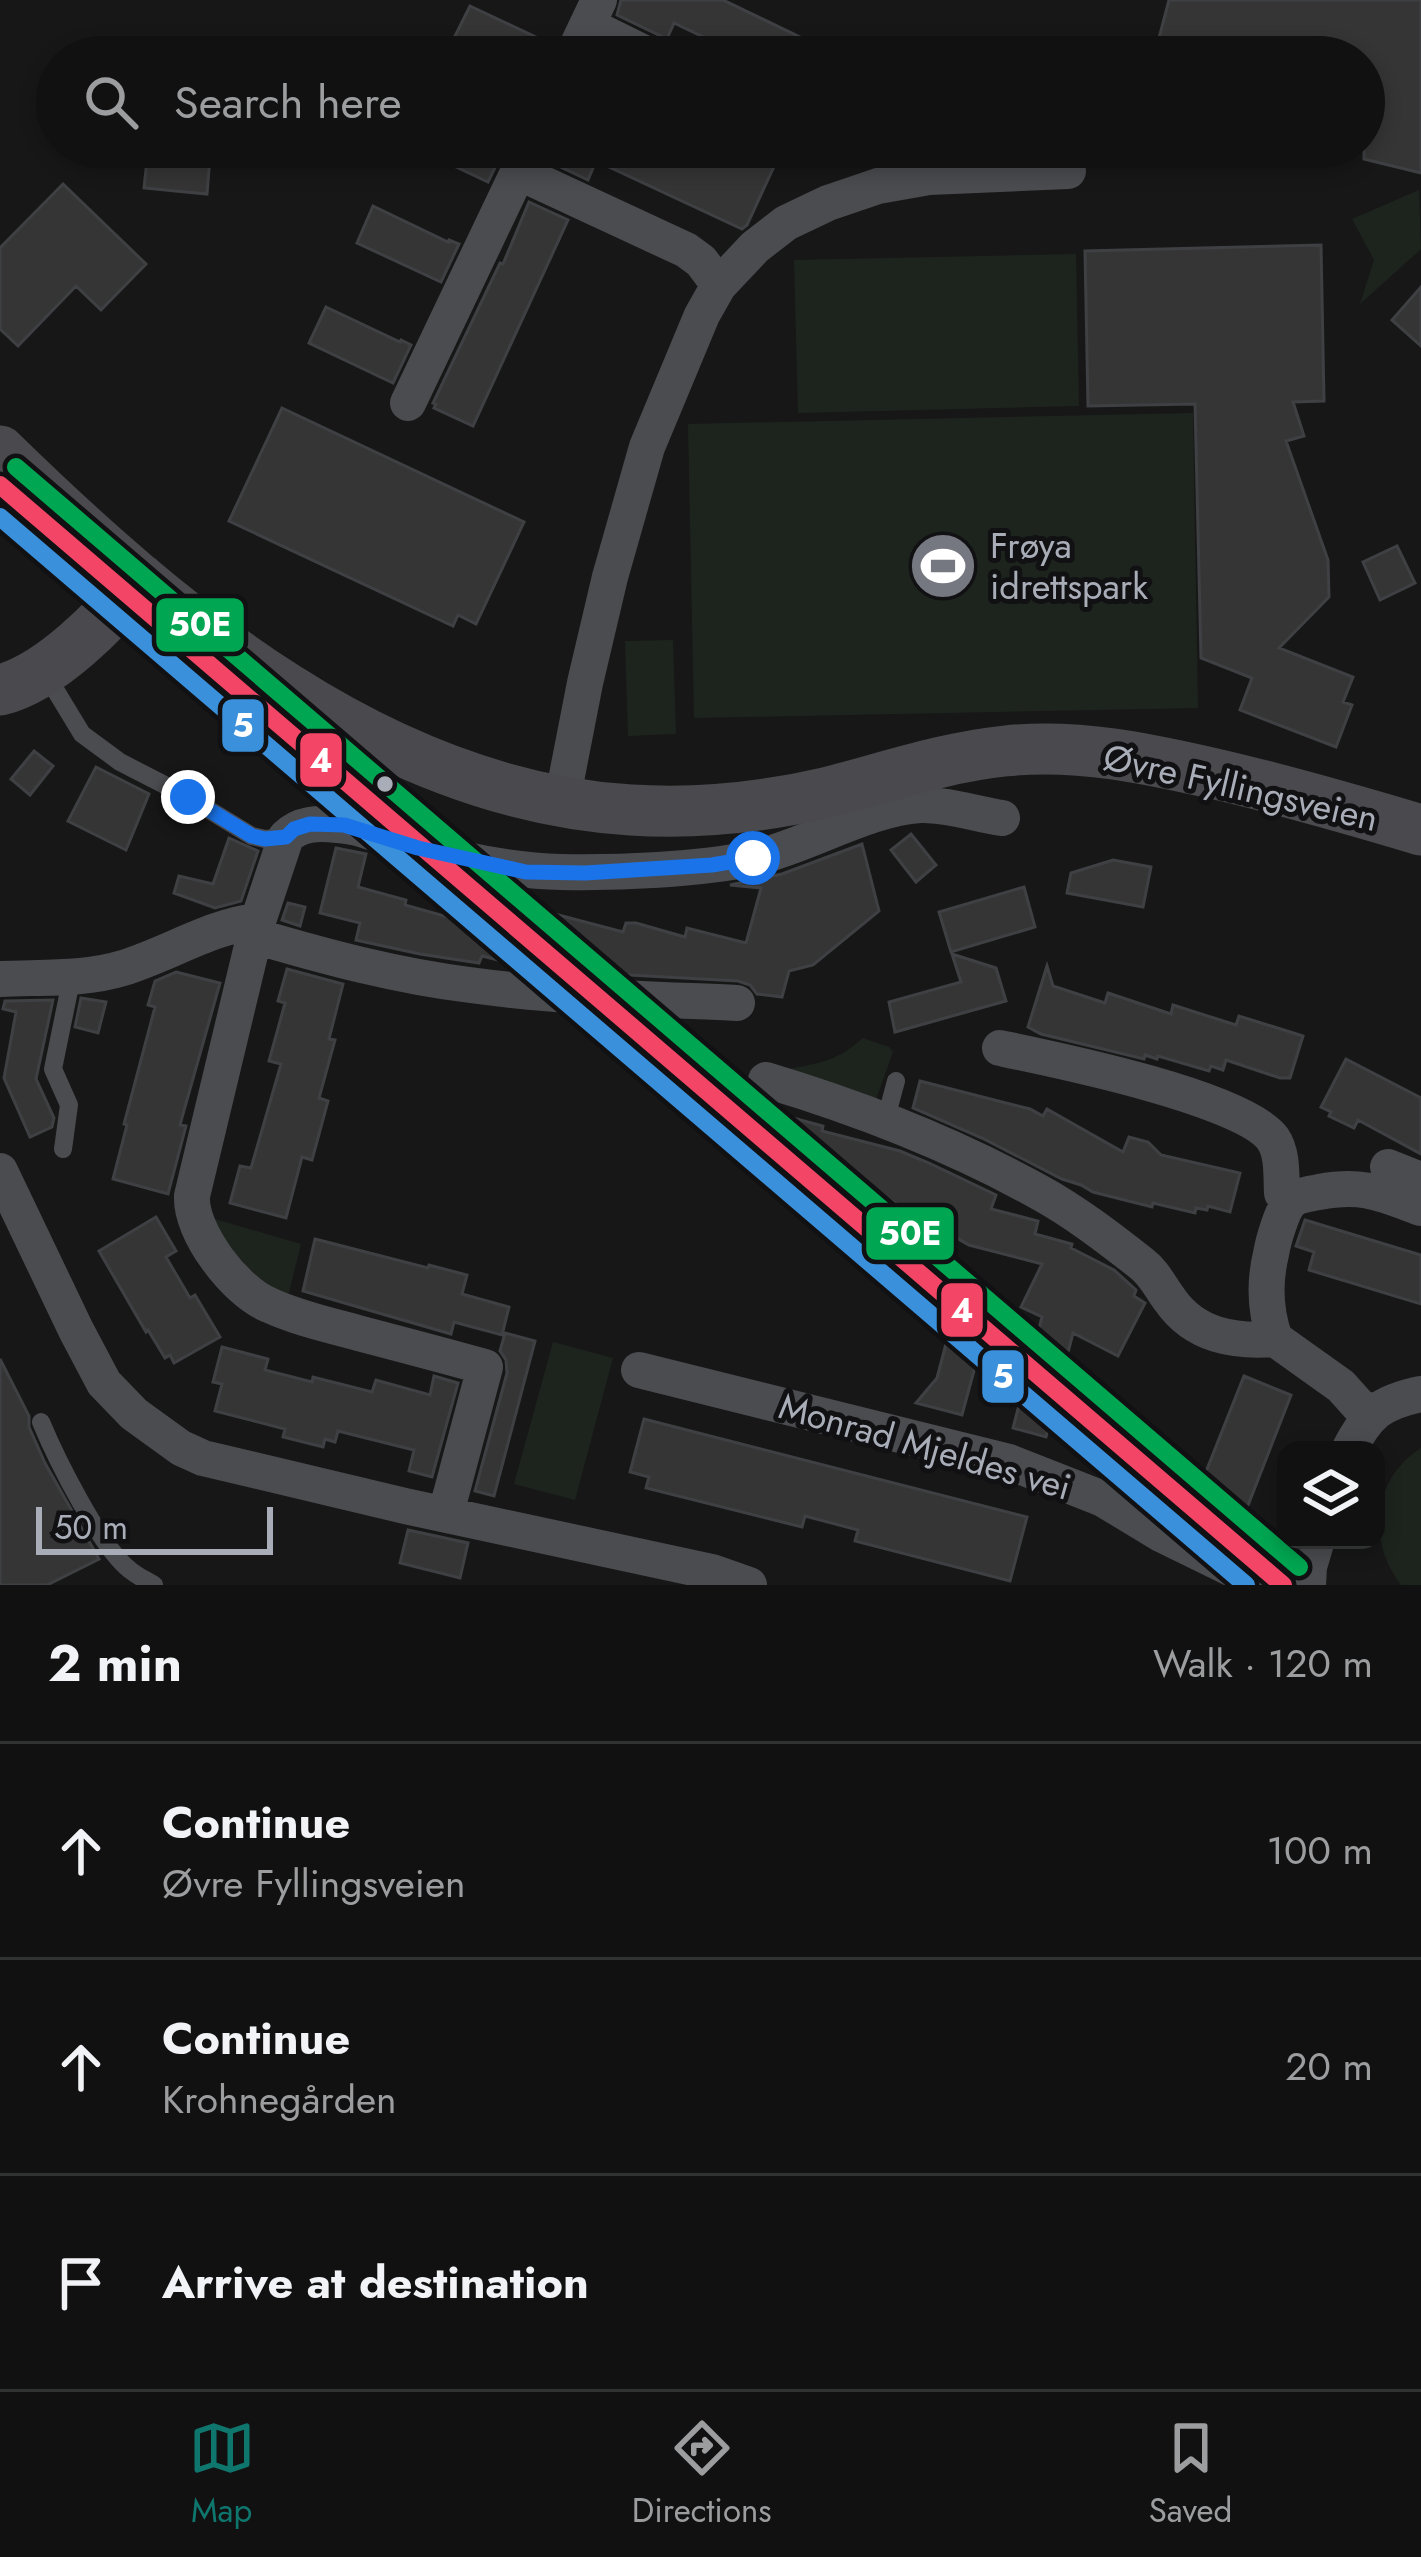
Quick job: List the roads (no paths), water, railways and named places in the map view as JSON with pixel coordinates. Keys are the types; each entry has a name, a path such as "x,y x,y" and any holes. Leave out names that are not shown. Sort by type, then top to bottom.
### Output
{"main road":[{"name":"Øvre Fyllingsveien","path":"0,451 140,579 234,652 316,707 458,775 508,791 629,810 691,811 823,793 964,757 1068,749 1212,773 1421,830"},
{"path":"21,680 102,622 140,579"}],"street":[{"path":"408,403 520,168"},
{"path":"540,168 689,252 719,285"},
{"path":"562,801 610,577 647,447 719,285 786,223 878,186 929,177 1068,171"},
{"path":"446,1513 484,1367 266,1304 246,1291 213,1253 191,1210 256,928 286,837 310,824 344,825 508,869 585,873 753,858 888,811 923,805 1001,818"},
{"path":"0,979 103,974 237,923 361,966 467,985 736,1004"},
{"path":"1000,1048 1126,1075 1257,1124 1275,1142 1282,1193 1292,1200"},
{"path":"766,1080 839,1102 1038,1191 1147,1268 1186,1319 1202,1330 1216,1336 1275,1339 1372,1412"},
{"path":"0,1171 104,1383 134,1414 181,1448 202,1459 712,1572 749,1585"},
{"path":"1275,1339 1265,1292 1267,1273 1272,1246 1292,1200 1356,1188 1421,1208"},
{"name":"Monrad Mjeldes vei","path":"639,1370 1009,1462 1103,1499 1264,1585"},
{"path":"1354,1441 1372,1412 1421,1394"},
{"path":"1308,1585 1314,1549"}],"lane":[{"path":"21,680 62,696 82,734 120,762 252,836 286,837"},
{"path":"63,1149 69,1105 53,1069 72,976"},
{"path":"885,1122 896,1081"},
{"path":"41,1422 105,1542 127,1568 154,1585"}],"tunnel":[{"path":"161,623 1283,1585"}],"place":[{"name":"Frøya idrettspark","path":"943,566"}]}
